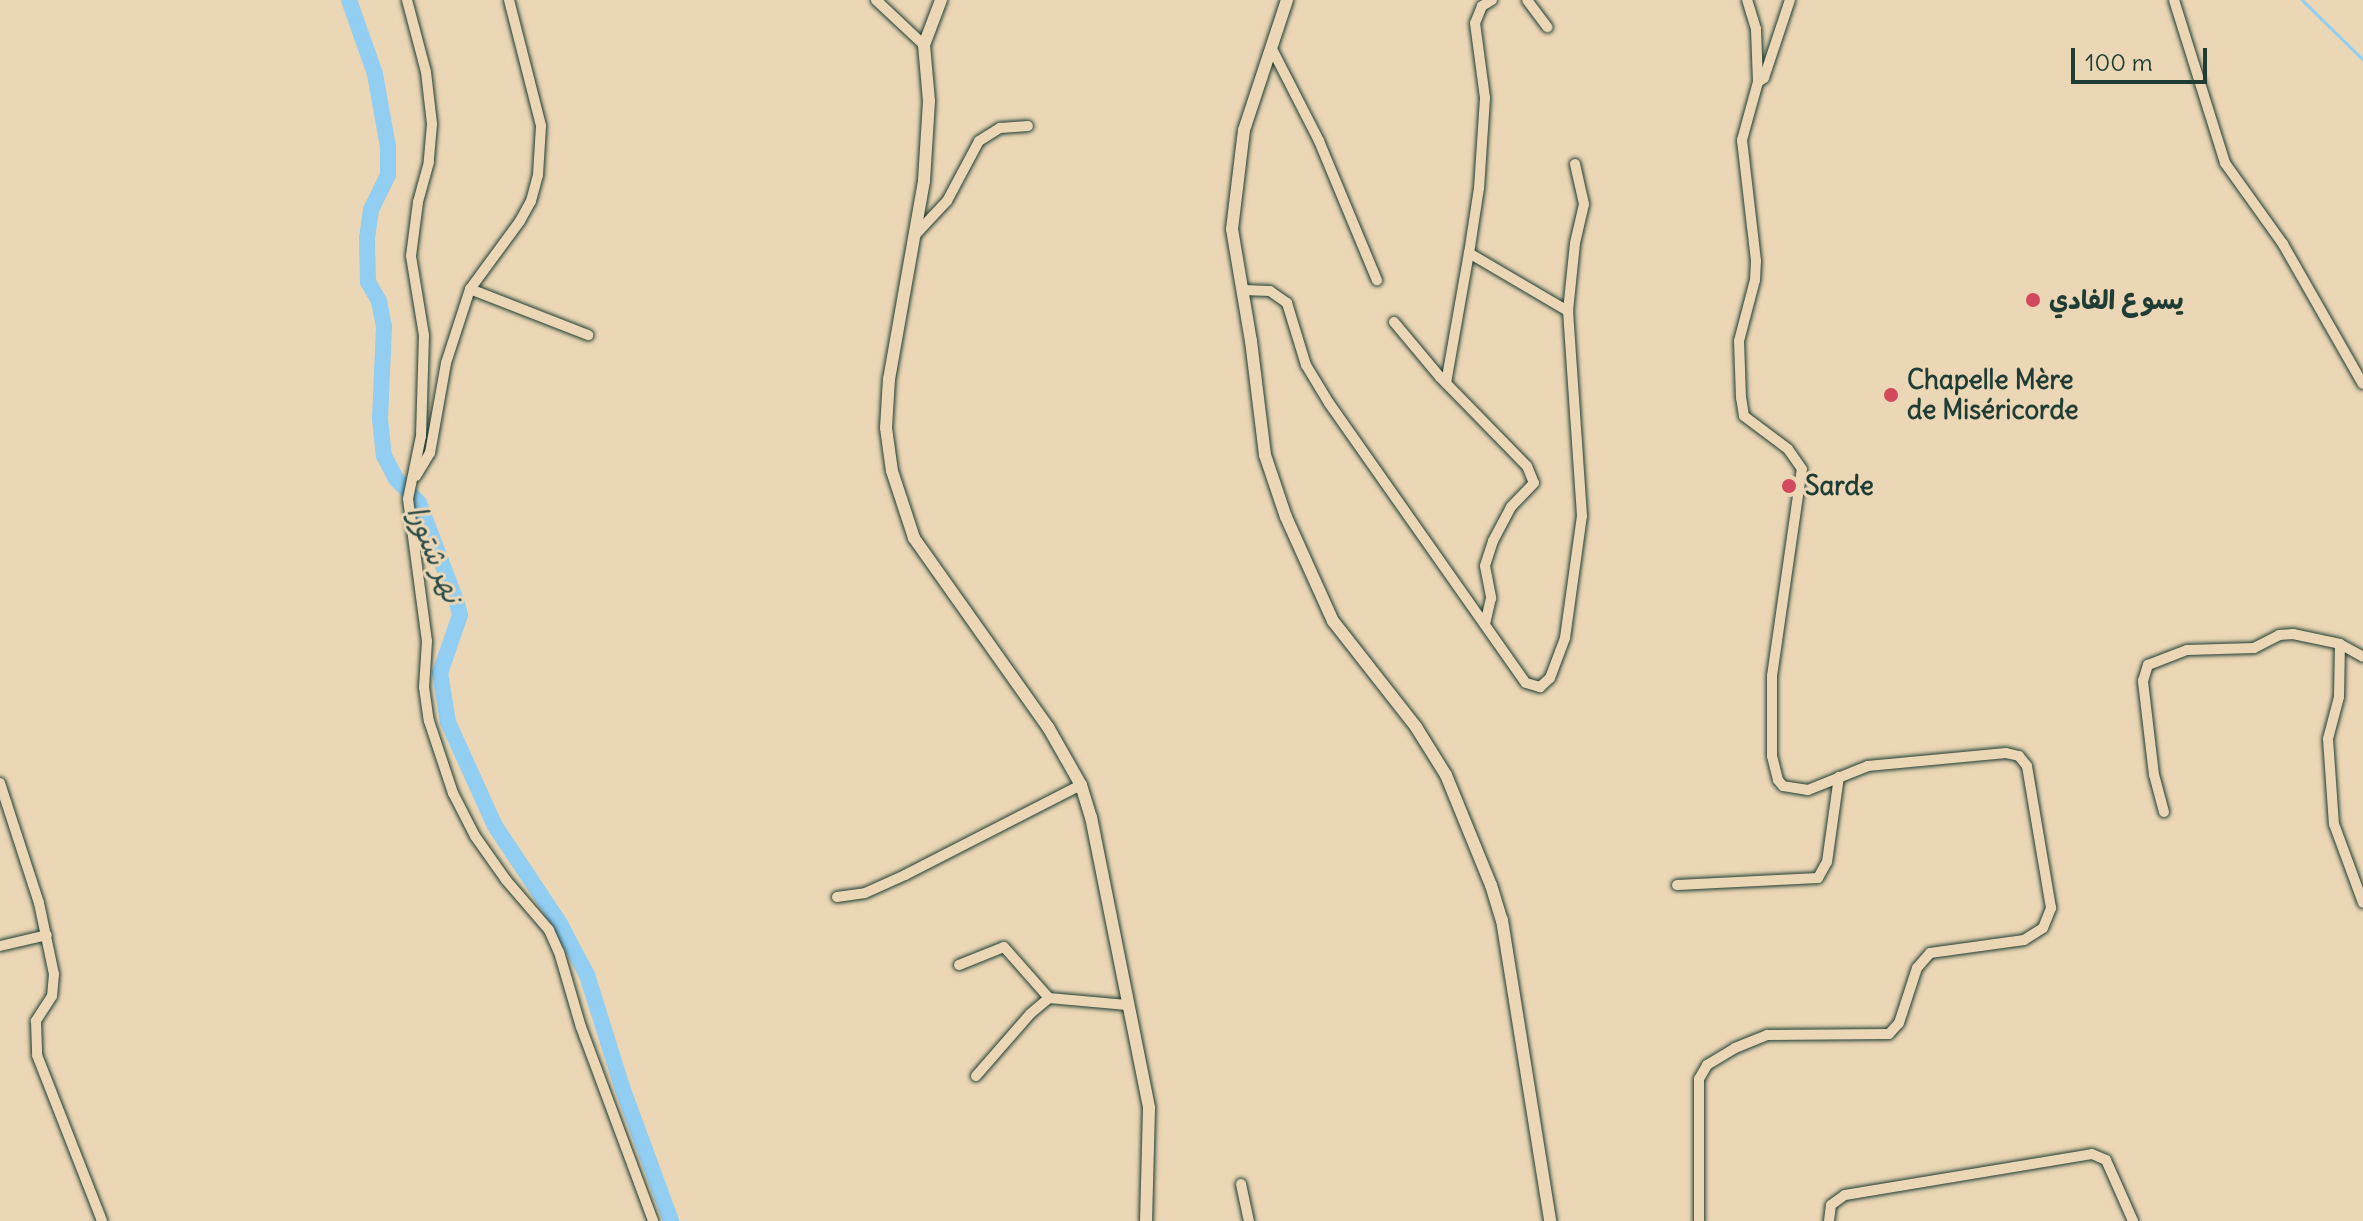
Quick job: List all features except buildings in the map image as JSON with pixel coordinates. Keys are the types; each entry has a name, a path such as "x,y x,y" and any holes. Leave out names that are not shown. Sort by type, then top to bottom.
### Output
{"street":[{"path":"407,0 426,72 432,124 429,162 418,202 411,256 424,335 421,436 408,499 427,641 424,687 442,767 475,836 554,940 581,1027 653,1221"},
{"path":"411,485 430,453 446,363 470,289 531,201 538,175 541,126 509,0"},
{"path":"876,0 924,45"},
{"path":"941,0 924,45 927,141 916,234 886,408 889,449 897,493 909,528 925,557 969,613 1048,727 1081,785 1091,817 1149,1108 1146,1221"},
{"path":"1287,0 1250,105 1240,157 1232,229 1265,455 1286,517 1333,621 1416,727 1446,775 1491,885 1505,933 1550,1221"},
{"path":"1446,383 1479,188 1485,98 1475,23 1482,6 1492,0"},
{"path":"1527,0 1547,27"},
{"path":"1699,1221 1699,1079 1707,1065 1735,1048 1767,1035 1889,1034 1899,1023 1917,968 1930,953 1946,948 2012,945 2038,933 2047,922 2051,908 2027,766 2019,756 2006,753 1868,766 1808,790 1795,790 1778,780 1772,756 1772,676 1802,469 1788,449 1744,416 1741,398 1739,341 1755,280 1756,261 1742,140 1758,82 1756,29 1747,0"},
{"path":"1758,82 1764,78 1790,0"},
{"path":"2174,0 2225,163 2283,244 2363,384"},
{"path":"1271,47 1319,141 1377,280"},
{"path":"916,234 947,201 979,141 1000,128 1028,126"},
{"path":"1242,290 1270,291 1287,303 1312,376 1526,683 1540,687 1550,678 1565,638 1582,516 1568,311 1575,243 1584,204 1575,164"},
{"path":"1469,253 1568,311"},
{"path":"470,289 588,335"},
{"path":"1394,322 1446,383 1527,466 1534,483 1511,507 1493,541 1485,566 1491,598 1485,624"},
{"path":"2164,812 2154,775 2143,681 2148,665 2187,650 2254,648 2279,635 2314,637 2340,644 2363,657"},
{"path":"2340,644 2339,697 2328,739 2334,824 2363,903"},
{"path":"1677,885 1818,878 1827,862 1839,777"},
{"path":"0,783 47,935 54,989 36,1021 37,1055 102,1221"},
{"path":"837,897 865,893 905,875 1081,785"},
{"path":"0,946 47,935"},
{"path":"959,965 1004,947 1049,998 1127,1005"},
{"path":"976,1076 1030,1014 1049,998"},
{"path":"1829,1221 1831,1205 1845,1195 2092,1154 2106,1160 2133,1221"},
{"path":"1241,1184 1249,1221"}],"waterway":[{"name":"نهر شتورا","path":"349,0 375,74 388,147 388,175 371,210 367,238 368,282 379,301 384,327 380,419 384,456 396,479 419,503 460,615 440,673 448,722 495,826 560,924 587,975 622,1087 671,1221"},
{"path":"2302,0 2363,60"}],"place":[{"name":"يسوع الفادي","path":"2033,300"},
{"name":"Chapelle Mère de Miséricorde","path":"1891,395"},
{"name":"Sarde","path":"1789,486"}]}
